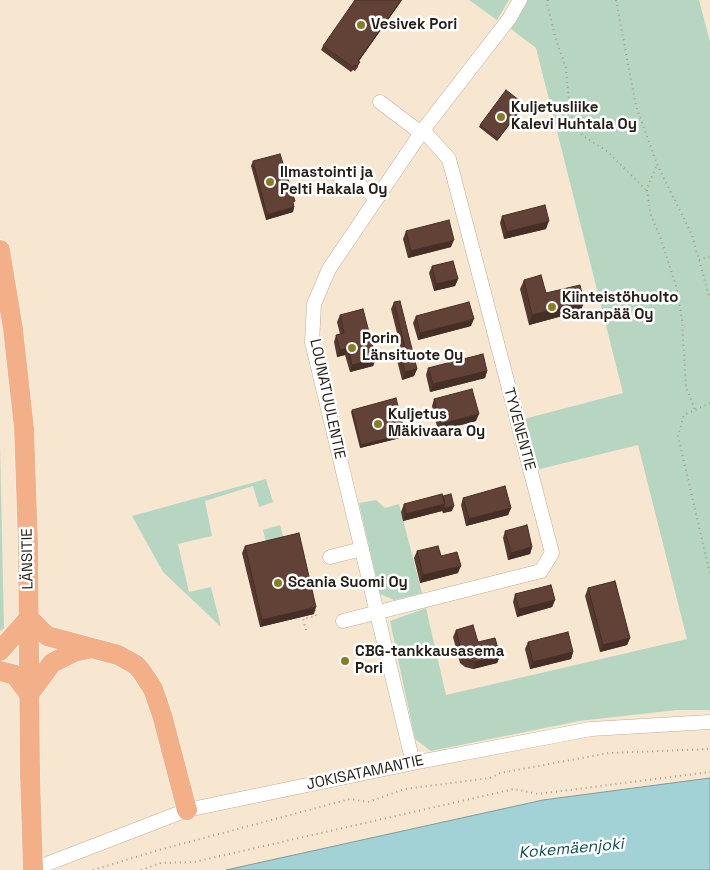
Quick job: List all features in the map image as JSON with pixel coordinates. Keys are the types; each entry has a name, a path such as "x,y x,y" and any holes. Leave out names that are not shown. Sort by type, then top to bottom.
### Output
{"highway":[{"name":"LÄNSITIE","path":"0,250 13,329 24,428 29,618 32,870"},
{"path":"0,651 29,618 47,636 127,659 148,680 162,715 187,810"},
{"path":"0,671 15,675 29,694 52,663 74,652 92,648"}],"street":[{"name":"LOUNATUULENTIE","path":"413,763 312,342 314,304 329,270 377,198 422,132 509,19 520,0"},
{"name":"TYVENENTIE","path":"343,621 541,572 552,553 448,159 422,132 380,102"},
{"path":"340,184 354,182 377,198"},
{"path":"330,557 362,549"},
{"name":"JOKISATAMANTIE","path":"32,870 187,810 413,763 591,729 710,722"}],"path":[{"path":"548,0 547,4 566,68 570,114 582,135 608,152 646,190 647,187"},
{"path":"616,0 636,106 657,164 692,234 710,299"},
{"path":"657,164 647,187 651,216 660,236 678,289 686,387 695,410"},
{"path":"699,260 710,256"},
{"path":"710,403 684,415 678,436 710,574"},
{"path":"306,630 303,619 316,616 314,606"},
{"path":"93,870 159,850 350,799 368,802 405,789 490,778 500,773 609,754 710,749"},
{"path":"141,870 162,863 194,862 514,789 538,794 710,772"}],"green space":[{"path":"469,0 509,0 497,20"},
{"path":"528,0 699,0 710,42 710,710 677,710 579,721 431,751 415,739 390,621 426,608 446,695 687,639 638,445 536,470 524,419 623,393 536,48 511,29"},
{"path":"0,445 4,628 0,631"},
{"path":"266,479 273,502 259,507 253,486 205,501 212,536 178,544 189,592 211,587 221,627 163,572 132,516"},
{"path":"376,500 385,508 399,504 422,593 394,600 380,594 359,503"},
{"path":"280,525 285,543 267,547 263,530"}],"water":[{"name":"Kokemäenjoki","path":"710,778 710,870 226,870 543,800"}],"building":[{"name":"Vesivek Pori","path":"355,0 401,0 358,61 360,62 357,66 354,65 353,67 323,46"},
{"name":"Kuljetusliike Kalevi Huhtala Oy","path":"506,90 524,104 498,139 480,125"},
{"name":"Ilmastointi ja Pelti Hakala Oy","path":"280,154 295,201 293,202 294,207 267,215 253,161"},
{"path":"545,205 549,221 507,232 502,216"},
{"path":"449,220 454,240 411,251 406,231"},
{"path":"453,261 458,279 436,284 432,266"},
{"path":"541,275 546,293 580,285 584,302 532,315 524,280"},
{"path":"400,301 417,369 405,372 400,353 406,352 394,302"},
{"path":"469,302 474,319 420,333 416,316"},
{"name":"Porin Länsituote Oy","path":"363,309 376,359 352,365 348,348 340,350 336,335 344,333 340,315"},
{"path":"483,354 487,371 433,384 428,368"},
{"path":"472,389 479,414 441,424 434,399"},
{"name":"Kuljetus Mäkivaara Oy","path":"396,398 405,434 361,445 352,410"},
{"path":"505,486 511,508 469,519 463,498"},
{"path":"442,494 445,504 406,514 404,504"},
{"path":"451,494 454,506 444,508 443,496"},
{"path":"527,525 532,547 511,553 505,531"},
{"name":"Scania Suomi Oy","path":"299,533 316,607 262,620 245,546"},
{"path":"438,546 441,556 457,552 461,566 423,575 417,551"},
{"path":"615,581 630,638 603,645 588,588"},
{"path":"551,585 555,600 519,609 515,594"},
{"path":"473,625 478,642 495,638 500,656 475,662 467,660 462,655 456,630"},
{"path":"568,632 573,652 533,662 528,642"}],"place":[{"name":"Vesivek Pori","path":"361,25"},
{"name":"Kuljetusliike Kalevi Huhtala Oy","path":"501,117"},
{"name":"Ilmastointi ja Pelti Hakala Oy","path":"270,182"},
{"name":"Kiinteistöhuolto Saranpää Oy","path":"552,307"},
{"name":"Porin Länsituote Oy","path":"352,348"},
{"name":"Kuljetus Mäkivaara Oy","path":"378,424"},
{"name":"Scania Suomi Oy","path":"278,583"},
{"name":"CBG-tankkausasema Pori","path":"345,661"}]}
